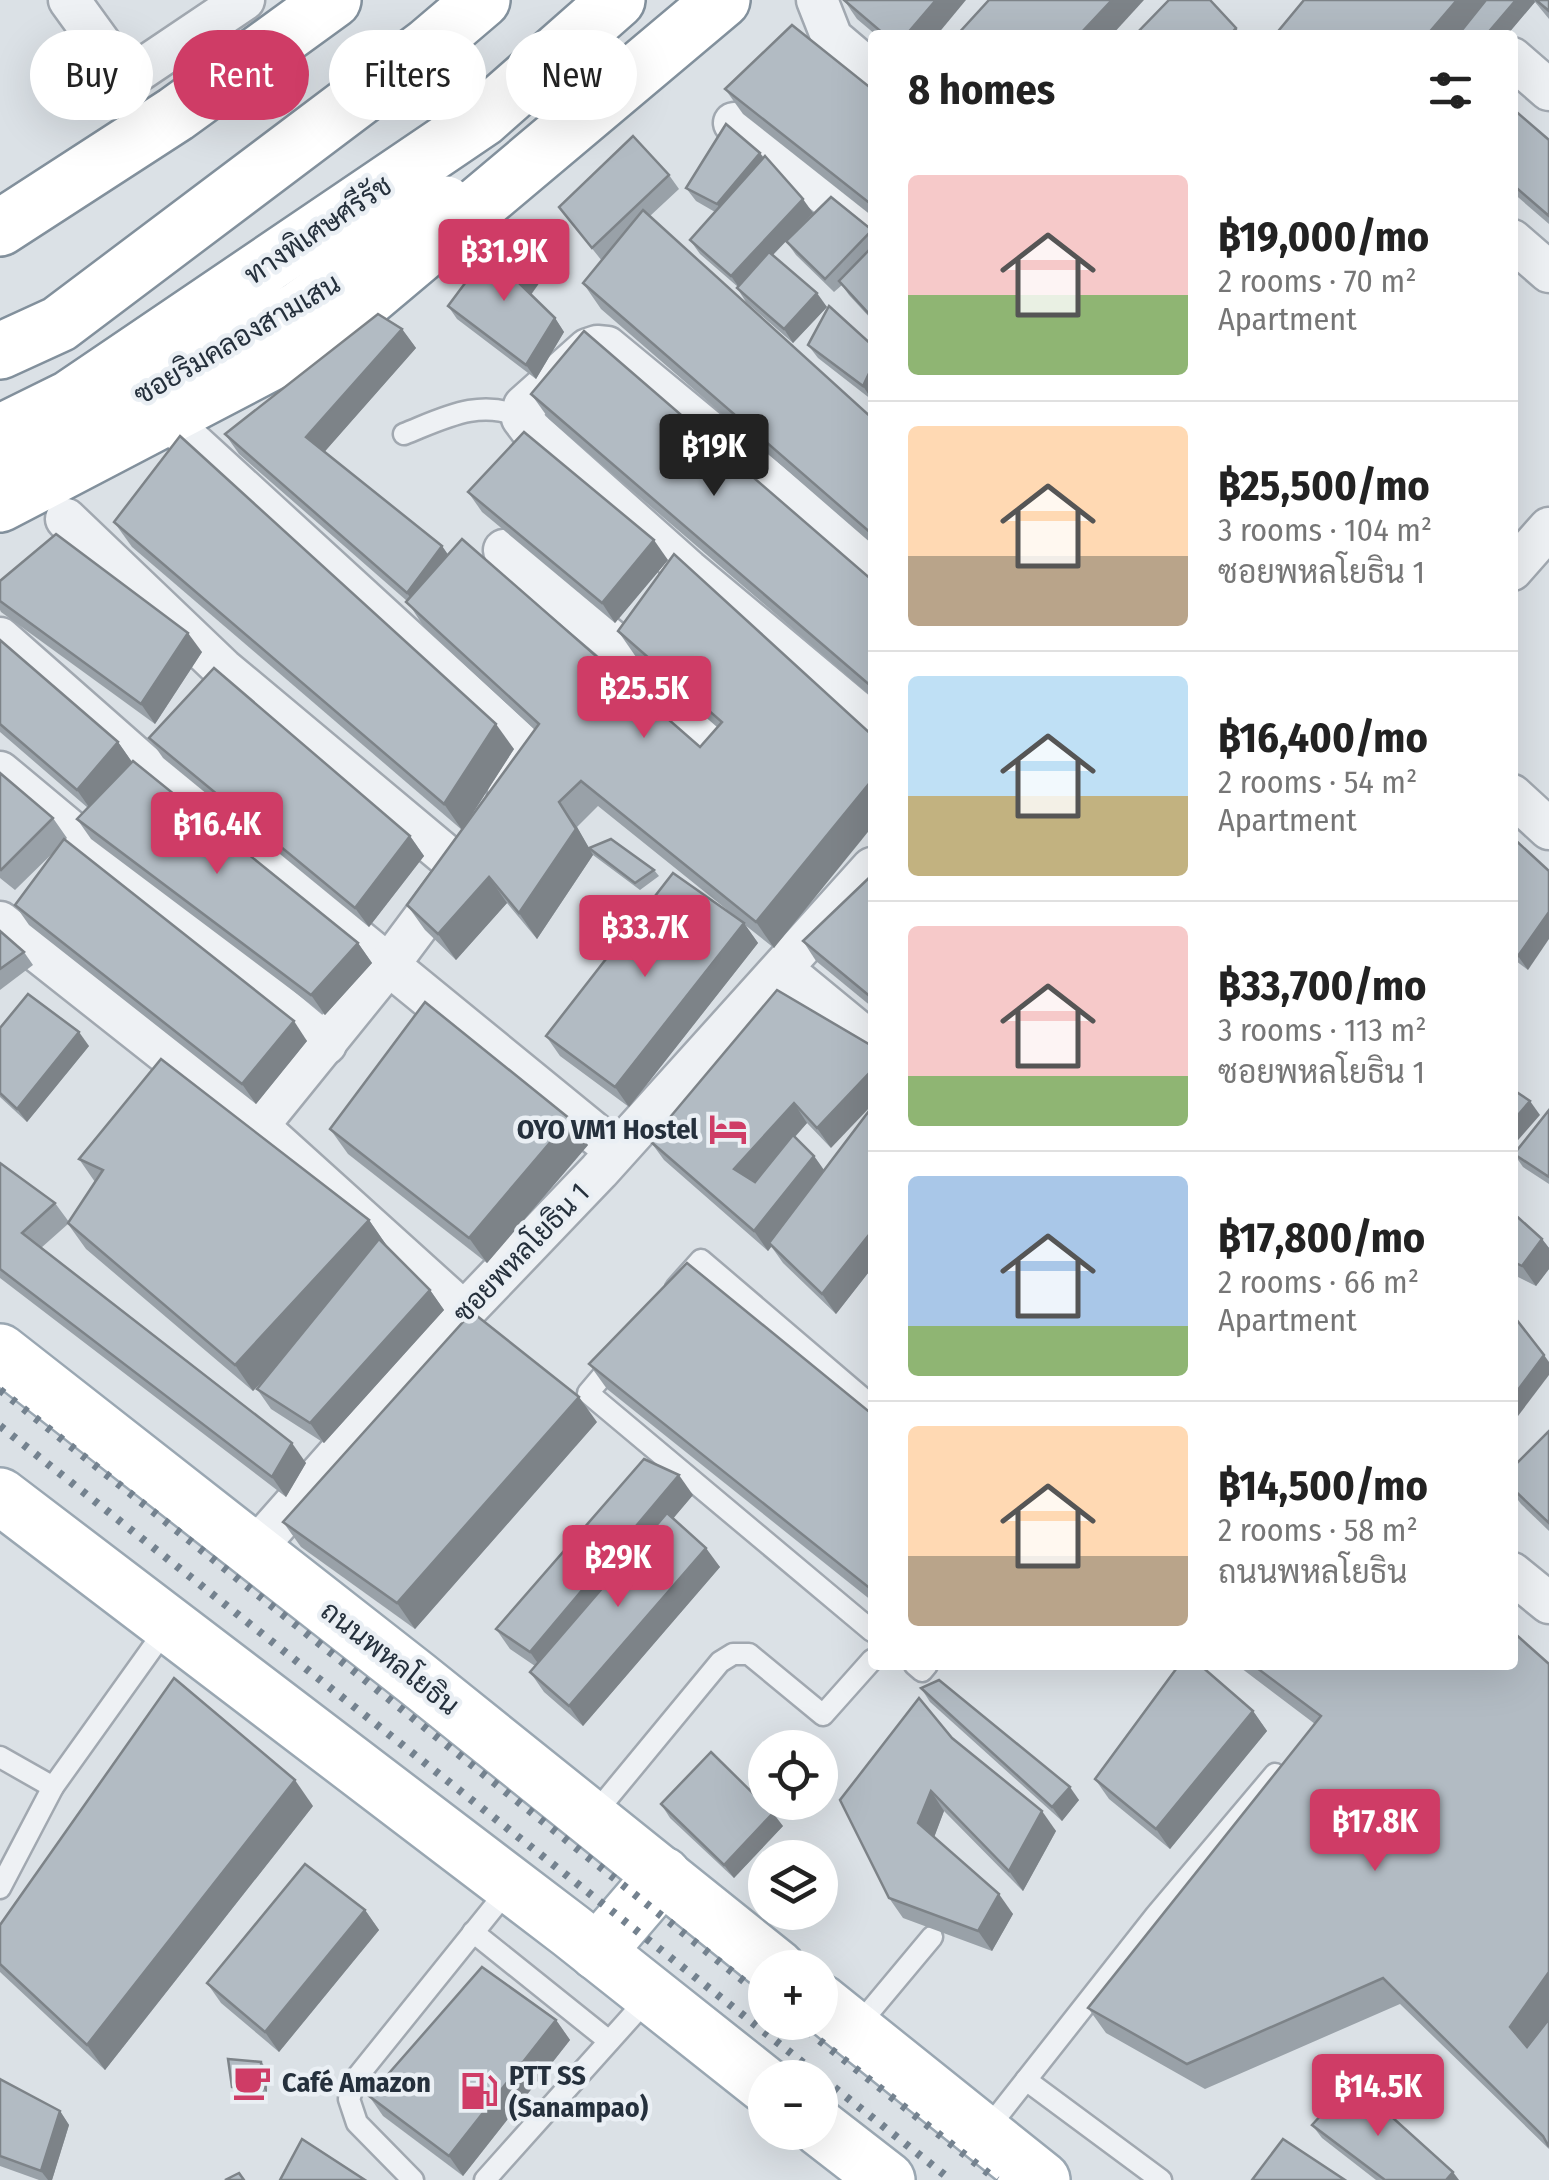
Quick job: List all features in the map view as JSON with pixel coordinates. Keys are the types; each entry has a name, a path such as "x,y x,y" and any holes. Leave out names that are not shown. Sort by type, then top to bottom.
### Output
{"main road":[{"path":"0,228 176,114 333,0"},
{"path":"0,351 59,324 428,46 482,0"},
{"name":"ทางพิเศษศรีรัช","path":"0,433 70,399 482,119 616,0"},
{"name":"ซอยริมคลองสามเสน","path":"0,472 298,310 484,176 696,0"},
{"path":"0,504 324,334 722,0"},
{"name":"ถนนพหลโยธิน","path":"0,1352 755,1950"},
{"path":"0,1496 597,1952 748,2072"},
{"path":"597,1952 662,1875"},
{"path":"838,2016 1042,2180"},
{"path":"838,2142 887,2180"}],"street":[{"path":"69,0 110,58 124,69 140,70 244,0"},
{"path":"817,0 832,38 868,69"},
{"path":"1518,63 1549,90"},
{"path":"734,123 868,229"},
{"path":"1518,245 1549,272"},
{"path":"726,747 653,608 522,418 524,406 588,349 608,348 868,563"},
{"path":"186,436 519,742 526,753 524,768 478,840 390,963 258,1126"},
{"path":"66,519 212,683 478,840"},
{"path":"1518,563 1549,528"},
{"path":"504,550 653,608 868,722"},
{"path":"0,638 79,841 258,1126 464,1312"},
{"path":"0,772 326,1044"},
{"path":"79,841 390,963 616,1150"},
{"name":"ซอยพหลโยธิน 1","path":"252,1552 464,1312 868,872"},
{"path":"782,969 868,1040"},
{"path":"1518,1578 1549,1603"}],"lane":[{"path":"404,434 458,412 484,407 522,418"},
{"path":"663,1304 701,1260 868,1403"},
{"path":"626,1349 588,1393 868,1628"},
{"path":"0,1888 53,1787 168,1626"},
{"path":"591,1818 720,1662 733,1654 749,1654 823,1715 868,1664"},
{"path":"0,1758 53,1787"},
{"path":"984,2133 1156,1916 1285,1763"},
{"path":"413,2180 357,2123 349,2099 357,2077 510,1886"},
{"path":"473,1932 609,2041"},
{"path":"838,2016 932,1937"},
{"path":"485,2180 651,1995"},
{"path":"1026,2080 1161,2180"}],"building":[{"path":"844,0 936,0 910,30 879,30"},
{"path":"989,0 1112,0 1084,30 962,30"},
{"path":"1169,0 1210,0 1236,28 1234,30 1140,30"},
{"path":"1304,0 1457,0 1431,30 1279,30"},
{"path":"1486,0 1516,0 1490,30 1462,30"},
{"path":"1536,0 1549,0 1549,11"},
{"path":"792,25 868,86 868,202 725,89"},
{"path":"1518,113 1549,140 1549,216 1518,189"},
{"path":"726,124 760,153 717,204 686,188"},
{"path":"633,136 669,175 592,248 559,207"},
{"path":"765,156 803,199 731,276 690,240"},
{"path":"831,197 868,227 868,234 825,279 786,241"},
{"path":"643,210 868,414 868,531 583,283"},
{"path":"495,243 532,265 520,284 555,318 526,365 448,306"},
{"path":"868,251 868,313 839,281"},
{"path":"769,252 817,293 784,329 737,288"},
{"path":"829,306 868,341 868,375 863,386 808,345"},
{"path":"378,314 402,329 306,437 442,546 407,593 225,434"},
{"path":"584,331 868,577 868,684 531,394"},
{"path":"524,432 654,540 602,603 468,492"},
{"path":"180,436 496,724 444,804 114,522"},
{"path":"56,534 188,633 141,704 0,601 0,581"},
{"path":"462,539 700,747 722,722 618,631 674,554 868,731 868,785 756,922 581,781 559,802 576,829 519,913 489,877 438,934 407,905 539,724 406,602"},
{"path":"0,640 118,742 77,790 0,724"},
{"path":"214,668 410,836 355,908 149,738"},
{"path":"133,761 358,943 311,995 77,819"},
{"path":"0,773 53,818 1,870 0,869"},
{"path":"64,839 294,1021 242,1084 15,905"},
{"path":"611,839 654,870 635,883 589,848"},
{"path":"1518,843 1549,871 1549,912 1518,956"},
{"path":"673,873 744,923 615,1087 546,1036"},
{"path":"868,879 868,995 803,941"},
{"path":"0,931 24,952 0,969"},
{"path":"777,990 868,1044 868,1074 817,1128 794,1103 734,1169 755,1182 793,1135 814,1156 754,1231 650,1141"},
{"path":"28,994 79,1032 17,1109 0,1093 0,1028"},
{"path":"425,1002 570,1119 469,1238 330,1129"},
{"path":"161,1059 369,1220 235,1365 68,1223 103,1170 79,1159"},
{"path":"1518,1093 1530,1101 1518,1115"},
{"path":"1549,1110 1549,1177 1518,1157 1518,1149"},
{"path":"868,1112 868,1236 822,1294 769,1243"},
{"path":"0,1163 55,1203 22,1233 292,1443 272,1477 0,1269"},
{"path":"1518,1217 1542,1239 1522,1266 1518,1264"},
{"path":"379,1239 430,1290 310,1423 257,1389"},
{"path":"687,1263 868,1411 868,1587 589,1364"},
{"path":"472,1312 579,1397 397,1603 283,1522"},
{"path":"1518,1322 1544,1355 1518,1390"},
{"path":"1549,1431 1549,1523 1518,1494 1518,1462"},
{"path":"644,1459 679,1475 530,1652 496,1629"},
{"path":"667,1513 706,1548 569,1706 530,1672"},
{"path":"1518,1636 1549,1664 1549,1972 1510,2027 1527,2047 1549,2019 1549,2147 1543,2136 1383,1978 1187,2064 1088,2008 1321,1716 1260,1670 1518,1670"},
{"path":"1175,1670 1206,1670 1253,1711 1156,1829 1095,1779"},
{"path":"174,1678 295,1780 87,2045 0,1964 0,1925"},
{"path":"939,1680 1070,1787 1052,1807 921,1688"},
{"path":"919,1698 952,1738 1042,1811 1009,1871 931,1791 918,1823 999,1894 978,1931 889,1898 840,1800"},
{"path":"711,1752 748,1788 748,1820 766,1820 724,1865 661,1804"},
{"path":"305,1864 365,1910 265,2032 207,1983"},
{"path":"482,1967 556,2020 449,2156 369,2096"},
{"path":"228,2059 261,2062 262,2086 232,2087"},
{"path":"0,2079 60,2111 41,2171 0,2156"},
{"path":"1352,2081 1453,2172 1446,2180 1385,2180 1312,2125"},
{"path":"302,2139 365,2180 280,2180"},
{"path":"1283,2139 1345,2180 1252,2180"},
{"path":"239,2173 244,2180 225,2180"}],"railway":[{"path":"0,1390 748,1984"},
{"path":"0,1426 951,2180"},
{"path":"819,2040 997,2180"}],"place":[{"name":"OYO VM1 Hostel","path":"728,1129"},
{"name":"Café Amazon","path":"252,2082"},
{"name":"PTT SS (Sanampao)","path":"479,2091"}]}
